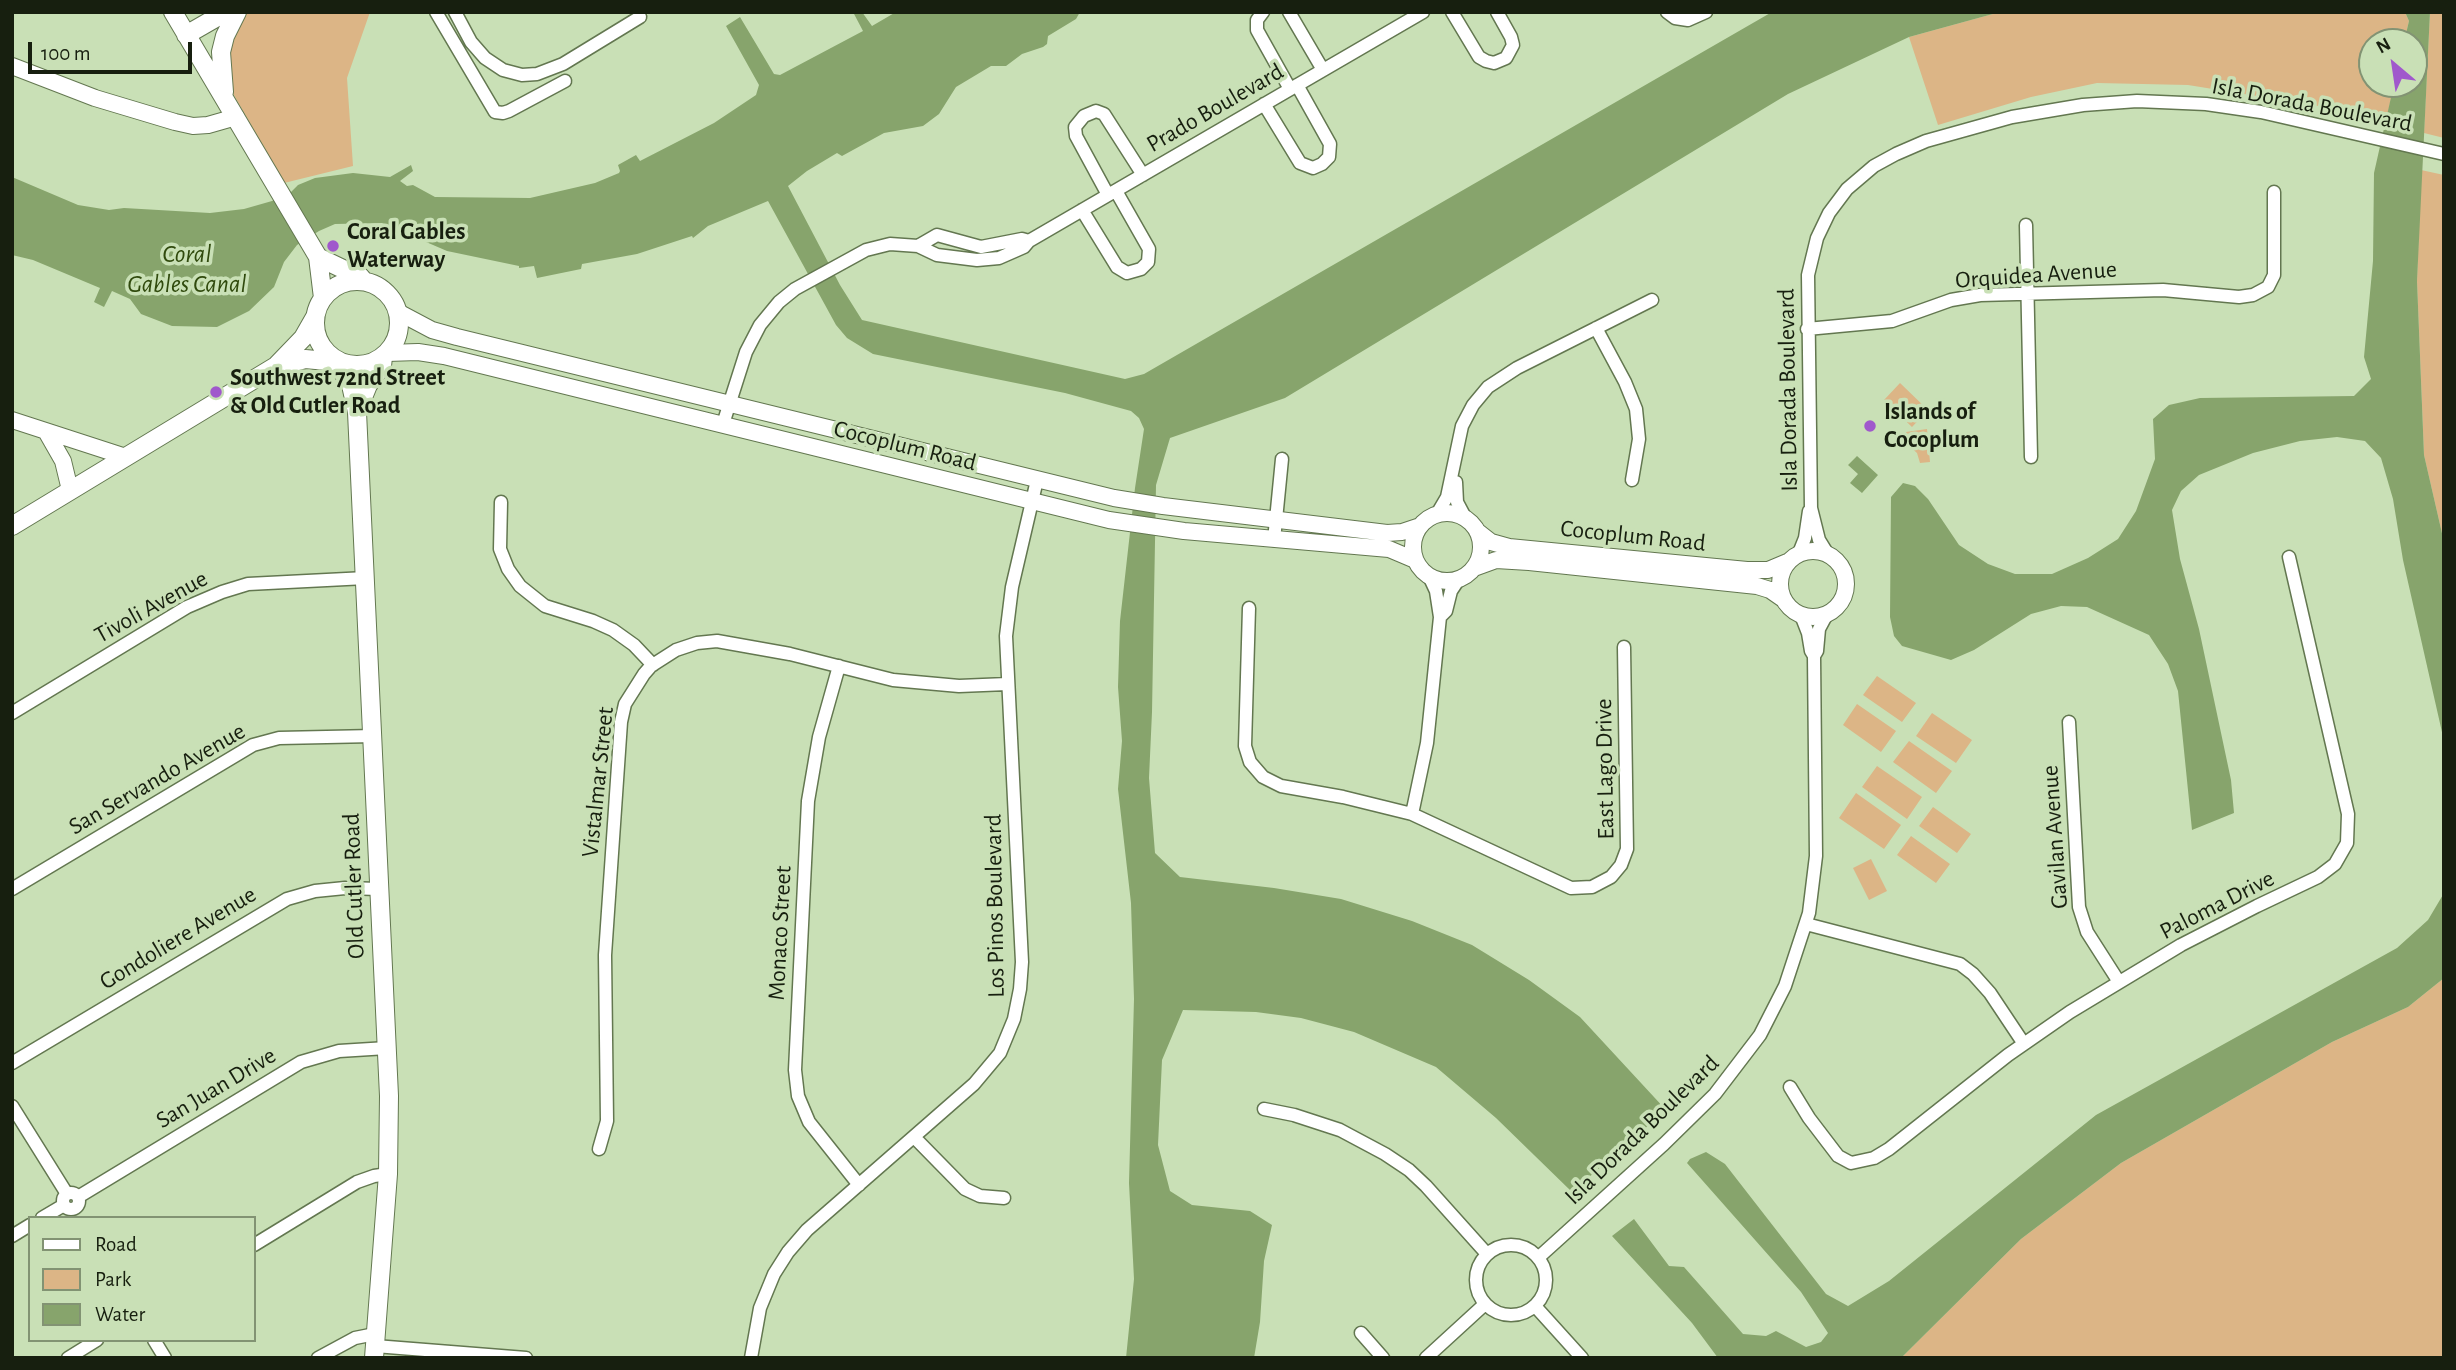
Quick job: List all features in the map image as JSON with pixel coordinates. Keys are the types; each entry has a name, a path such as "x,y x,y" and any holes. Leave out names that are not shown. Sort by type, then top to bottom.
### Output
{"main road":[{"path":"12,526 276,366 303,338 316,317 323,298 315,251 173,12"},
{"path":"187,35 226,12"},
{"path":"224,99 221,52 225,36 237,12"},
{"path":"276,366 305,359 335,359 358,366 375,362 385,355 398,335 398,312 388,294 315,251"},
{"path":"323,298 339,285 365,281"},
{"path":"316,317 315,330 319,343 335,359"},
{"name":"Old Cutler Road","path":"357,412 368,384 382,366 385,355"},
{"name":"Old Cutler Road","path":"335,359 351,385 357,412 387,1048 388,1174 375,1346"}],"street":[{"path":"436,12 495,112 509,111 565,81"},
{"path":"455,12 479,52 497,67 522,75 537,74 563,64 640,16"},
{"path":"1263,12 1257,20 1257,30 1330,144 1329,157 1312,168 1300,163 1264,104"},
{"path":"1289,12 1323,70"},
{"name":"Prado Boulevard","path":"723,424 741,363 760,325 779,302 795,289 866,250 890,244 918,246 937,255 986,260 1015,251 1423,12"},
{"path":"1452,12 1479,57 1494,63 1506,58 1513,45 1497,12"},
{"path":"1667,12 1675,18 1688,20 1706,12"},
{"path":"12,66 95,98 175,122 208,125 236,117"},
{"name":"Isla Dorada Boulevard","path":"1793,558 1805,538 1811,508 1806,293 1810,264 1821,227 1835,204 1847,189 1874,166 1926,141 2035,112 2137,101 2177,102 2240,109 2444,154"},
{"path":"1082,210 1117,267 1128,273 1136,272 1147,262 1149,249 1076,136 1075,127 1084,116 1096,111 1104,114 1143,175"},
{"name":"Orquidea Avenue","path":"1807,329 1880,323 1904,318 1960,298 1980,295 2172,290 2239,297 2258,294 2268,287 2276,269 2274,192"},
{"path":"2026,225 2031,457"},
{"name":"Prado Boulevard","path":"918,246 937,236 981,247 1022,239 1029,241"},
{"path":"1437,514 1446,502 1462,426 1473,405 1488,387 1517,368 1652,300"},
{"name":"Cocoplum Road","path":"398,312 437,331 1114,498 1387,533 1402,532 1420,526 1437,514 1447,513 1471,525 1491,542 1509,547 1747,570 1768,569 1793,558"},
{"path":"1596,328 1636,409 1639,439 1632,480"},
{"name":"Cocoplum Road","path":"385,355 418,352 444,356 1108,520 1157,528 1389,549 1415,560 1429,576"},
{"path":"12,420 126,457"},
{"path":"47,433 63,461 70,490"},
{"path":"1274,540 1282,459"},
{"path":"1453,475 1458,506 1471,525 1481,550 1474,568"},
{"name":"Los Pinos Boulevard","path":"751,1358 760,1308 780,1263 807,1230 974,1084 994,1062 1006,1043 1017,1010 1021,948 1006,636 1009,601 1037,480"},
{"path":"501,502 500,549 508,569 520,586 545,606 614,630 629,640 653,665"},
{"name":"Isla Dorada Boulevard","path":"1811,508 1819,540 1827,553"},
{"path":"1415,560 1413,542 1420,526"},
{"path":"1808,551 1827,553 1836,559 1842,568 1846,589 1836,608 1827,614 1818,617 1801,615 1787,606 1779,580 1793,558 1808,551"},
{"name":"Paloma Drive","path":"1790,1087 1839,1156 1851,1163 1874,1158 2024,1044 2119,982 2214,928 2318,877 2335,864 2344,851 2348,835 2348,814 2289,557"},
{"name":"Cocoplum Road","path":"1459,579 1474,568 1496,560 1757,586 1770,590 1783,599"},
{"path":"1429,576 1439,580 1459,579"},
{"path":"1412,814 1426,751 1440,617 1436,591 1429,576"},
{"name":"Tivoli Avenue","path":"12,713 187,607 222,592 248,584 366,578"},
{"path":"1440,617 1446,611 1451,591 1459,579"},
{"name":"East Lago Drive","path":"1249,608 1245,746 1248,757 1263,777 1275,785 1343,797 1412,814 1564,886 1578,889 1592,887 1611,877 1625,858 1628,839 1623,647"},
{"name":"Isla Dorada Boulevard","path":"1814,656 1819,629 1827,614"},
{"name":"Isla Dorada Boulevard","path":"1539,1257 1674,1135 1735,1070 1760,1035 1779,1000 1806,925 1814,886 1817,842 1814,656 1801,615"},
{"name":"Vistalmar Street","path":"599,1149 607,1121 606,944 621,722 630,695 653,665 685,646 717,641 790,654 885,678 918,683 959,686 1007,684"},
{"name":"Monaco Street","path":"839,666 819,737 808,800 794,1070 798,1096 810,1122 859,1185"},
{"name":"Gavilan Avenue","path":"2069,722 2079,908 2087,932 2119,982"},
{"name":"San Servando Avenue","path":"12,889 253,745 279,738 374,736"},
{"name":"Gondoliere Avenue","path":"12,1063 287,898 334,888 379,889"},
{"path":"1806,925 1960,964 1990,993 2024,1044"},
{"name":"San Juan Drive","path":"46,1216 73,1204 301,1062 328,1053 387,1048"},
{"path":"12,1106 73,1204"},
{"path":"1264,1109 1294,1115 1340,1130 1385,1154 1426,1186 1487,1254"},
{"path":"914,1137 965,1189 980,1196 1004,1198"},
{"path":"256,1244 357,1182 388,1174"},
{"path":"12,1236 28,1226"},
{"path":"1519,1245 1539,1257 1544,1265 1547,1282 1541,1299 1535,1306 1526,1312 1504,1315 1485,1304 1476,1283 1480,1263 1487,1254 1497,1248 1519,1245"},
{"path":"1426,1358 1485,1304"},
{"path":"1535,1306 1582,1358"},
{"path":"1361,1333 1383,1358"},
{"path":"318,1358 355,1338 375,1346 526,1358"},
{"path":"68,1358 94,1342"},
{"path":"155,1342 165,1358"}],"green space":[{"path":"246,12 370,12 347,78 353,166 284,183 231,90 225,72 234,26"},
{"path":"2000,12 2405,12 2409,21 2407,28 2358,28 2358,98 2391,98 2387,117 2188,85 2097,83 2031,97 1938,125 1909,37"},
{"path":"2430,12 2444,12 2444,138 2424,133 2426,98 2428,98"},
{"path":"2421,170 2444,175 2444,542 2424,455 2417,281"},
{"path":"1900,383 1928,410 1912,427 1884,400"},
{"path":"1927,429 1930,462 1920,463 1917,453 1907,444 1906,432"},
{"path":"1877,676 1916,703 1902,722 1863,695"},
{"path":"1857,704 1896,731 1881,752 1843,725"},
{"path":"1932,713 1972,740 1956,763 1916,736"},
{"path":"1909,741 1952,771 1936,793 1893,762"},
{"path":"1877,766 1922,797 1907,819 1862,787"},
{"path":"1856,793 1901,825 1884,849 1839,818"},
{"path":"1933,807 1971,834 1957,853 1919,826"},
{"path":"1911,836 1950,864 1936,883 1897,855"},
{"path":"1871,859 1887,891 1869,900 1853,868"},
{"path":"2444,978 2444,1358 1901,1358 2021,1239 2121,1163 2332,1042 2408,1007"}],"water":[{"name":"Coral Gables Canal","path":"853,12 862,12 872,26 896,12 1080,12 1076,19 1048,36 1047,44 1043,47 1022,54 1006,66 991,66 956,87 939,114 923,126 884,133 842,156 837,153 788,186 840,285 862,320 1125,379 1144,374 1772,12 2000,12 1909,37 1788,94 1285,398 1170,438 1156,485 1149,778 1155,853 1180,877 1341,899 1412,921 1472,945 1529,980 1580,1017 1666,1110 1572,1192 1496,1118 1436,1067 1354,1032 1301,1018 1256,1012 1183,1010 1162,1060 1158,1145 1170,1191 1192,1205 1250,1211 1272,1225 1264,1261 1260,1322 1254,1358 1126,1358 1134,1279 1129,1183 1134,999 1131,903 1118,789 1122,741 1118,687 1120,621 1144,429 1139,418 1131,411 1065,393 873,354 847,338 836,325 768,201 708,226 693,238 692,236 637,254 582,264 581,269 537,278 534,266 519,268 447,251 382,223 335,224 297,245 284,262 274,287 249,311 217,327 172,326 141,314 130,299 112,291 104,307 94,302 100,288 33,260 12,255 12,177 78,205 109,210 124,208 210,213 244,209 272,201 315,178 353,173 390,177 411,165 413,171 400,181 435,197 530,198 595,183 619,173 618,165 636,155 640,161 714,123 756,95 759,85 726,26 740,17 774,74 780,75 863,31"},
{"path":"2405,12 2430,12 2428,53 2428,28 2407,28 2409,21"},
{"path":"2391,98 2426,98 2417,281 2424,455 2444,542 2444,741 2403,560 2393,499 2381,458 2365,441 2337,437 2300,441 2253,453 2199,475 2181,491 2172,510 2180,559 2199,629 2231,780 2234,813 2192,830 2178,691 2168,664 2149,635 2087,607 2061,606 2031,614 1974,650 1951,660 1902,646 1894,636 1890,617 1891,497 1903,483 1915,486 1928,499 1959,545 1988,564 2015,574 2052,574 2088,558 2118,539 2136,511 2155,459 2153,419 2169,405 2200,398 2354,396 2371,379 2364,357 2373,261 2374,173"},
{"path":"1857,456 1878,475 1862,493 1850,483 1858,474 1848,465"},
{"path":"2444,893 2444,978 2408,1007 2332,1042 2121,1163 2021,1239 1901,1358 1718,1358 1692,1323 1612,1236 1634,1219 1669,1266 1684,1267 1743,1334 1766,1336 1776,1331 1806,1347 1821,1342 1828,1333 1801,1292 1687,1163 1690,1159 1706,1152 1725,1164 1826,1294 1848,1306 1889,1281 2096,1115 2397,948 2428,920"}],"place":[{"name":"Coral Gables Waterway","path":"333,246"},
{"name":"Southwest 72nd Street & Old Cutler Road","path":"216,392"},
{"name":"Islands of Cocoplum","path":"1870,426"}]}
